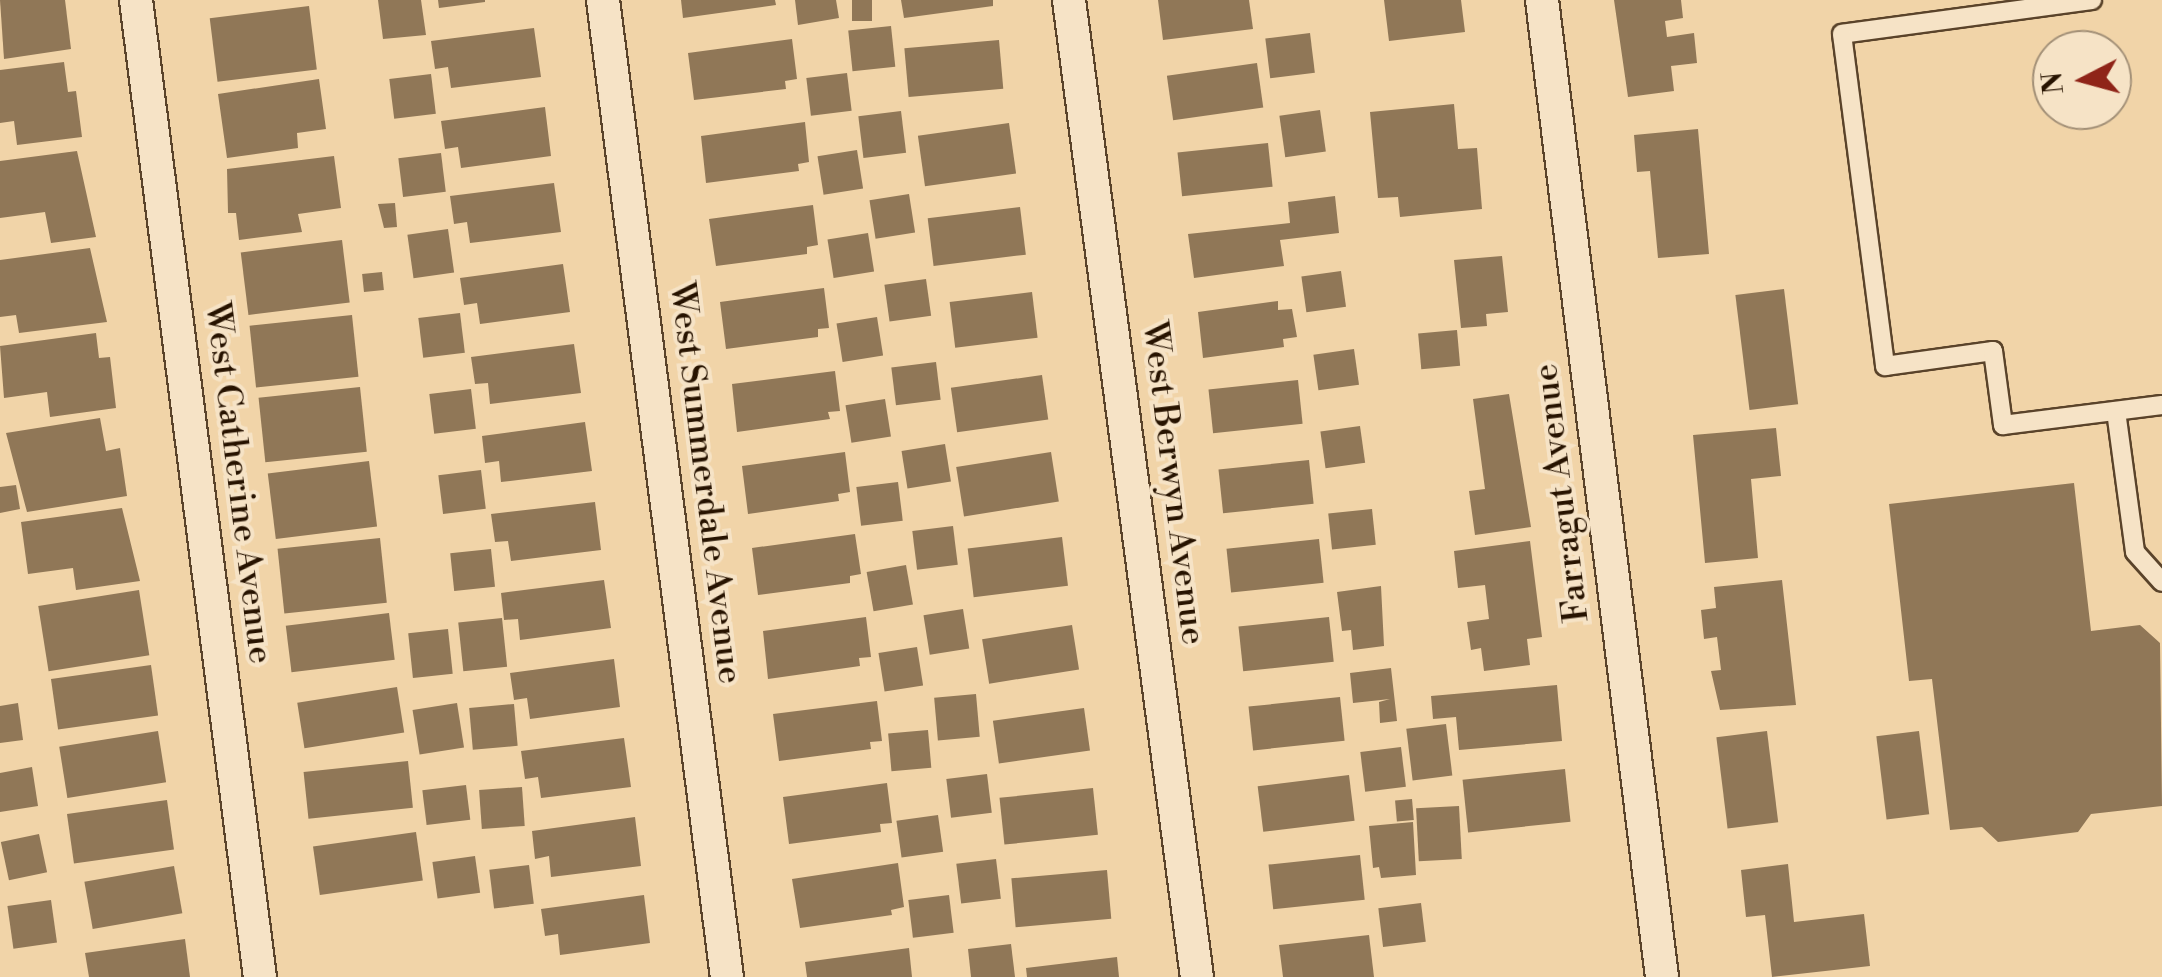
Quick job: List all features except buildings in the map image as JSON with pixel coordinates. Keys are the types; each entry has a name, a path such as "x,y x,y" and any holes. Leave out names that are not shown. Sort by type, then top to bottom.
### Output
{"street":[{"name":"West Catherine Avenue","path":"136,0 260,977"},
{"name":"West Summerdale Avenue","path":"603,0 726,977"},
{"name":"West Berwyn Avenue","path":"1069,0 1197,977"},
{"name":"Farragut Avenue","path":"1542,0 1662,977"}],"lane":[{"path":"2092,0 1842,34 1886,366 1993,350 2003,425 2162,405"},
{"path":"2116,411 2134,552 2162,582"}]}
